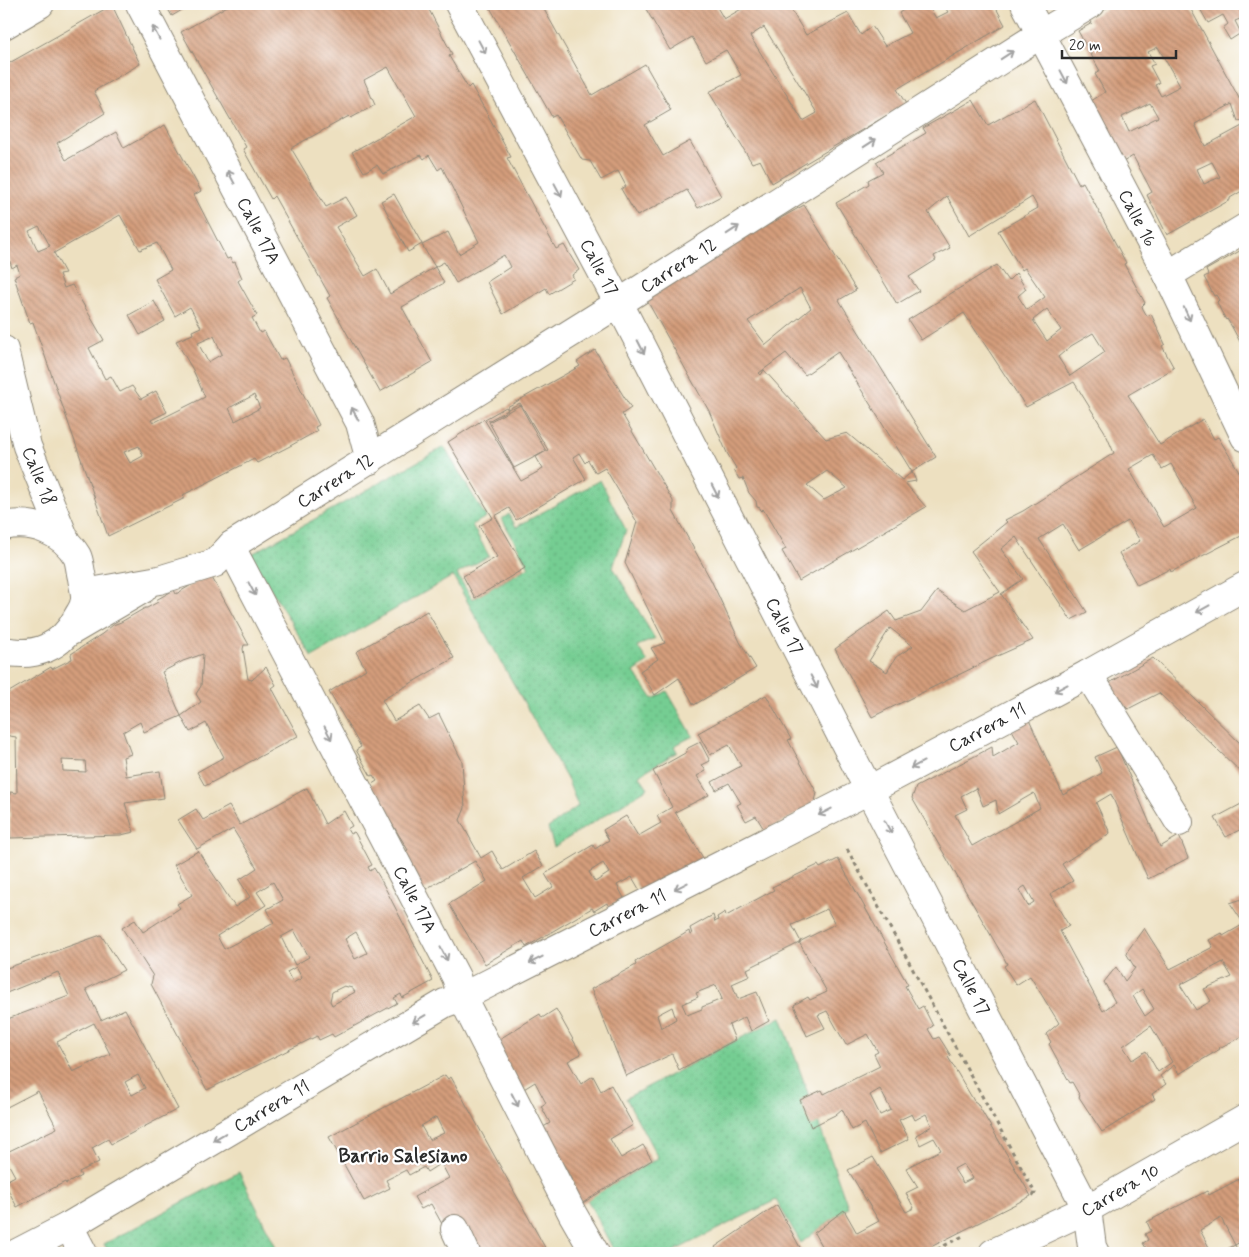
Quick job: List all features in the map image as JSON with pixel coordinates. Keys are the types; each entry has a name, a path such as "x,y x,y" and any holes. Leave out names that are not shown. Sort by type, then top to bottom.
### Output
{"street":[{"path":"4,25 40,4"},
{"name":"Calle 17A","path":"140,4 360,423 370,460"},
{"name":"Calle 17","path":"459,4 618,303 1087,1209 1092,1247 1095,1253"},
{"name":"Calle 16","path":"1025,4 1168,275 1245,437"},
{"name":"Carrera 12","path":"85,594 159,580 215,563 232,545 370,460 1091,4"},
{"path":"1168,275 1245,228"},
{"name":"Calle 18","path":"4,350 27,446 66,542 78,557 85,594"},
{"path":"4,521 44,528 66,542"},
{"name":"Calle 17A","path":"232,545 234,553 456,977 462,997 572,1213 595,1253"},
{"name":"Carrera 12","path":"31,653 53,645 71,631 159,580"},
{"name":"Carrera 11","path":"17,1253 69,1226 445,1003 462,997 869,790 1088,674 1245,586"},
{"path":"71,631 84,604 85,594"},
{"path":"4,651 31,653"},
{"path":"4,659 31,653"},
{"path":"1088,674 1179,822"},
{"name":"Carrera 10","path":"993,1253 1087,1209 1245,1119"},
{"path":"69,1226 83,1253"},
{"path":"455,1229 466,1253"}],"path":[{"path":"847,849 1036,1193"}],"green space":[{"path":"444,447 486,517 472,525 489,556 457,574 472,599 529,567 502,519 509,514 516,527 600,480 626,530 613,567 655,639 637,646 648,662 634,672 653,699 667,691 693,736 674,746 677,752 639,775 648,788 554,847 548,828 578,806 568,781 453,576 312,657 250,555"},
{"path":"781,1017 848,1207 801,1243 776,1200 670,1253 615,1253 587,1199 658,1158 626,1098"},
{"path":"239,1172 279,1253 109,1253 104,1244"}],"building":[{"path":"165,4 192,4 172,16"},
{"path":"231,4 426,4 452,54 449,56 468,88 471,85 499,135 511,157 507,158 556,249 564,245 579,270 572,275 574,279 549,294 546,288 503,314 487,282 510,267 504,255 456,283 444,262 435,267 444,283 402,307 432,362 380,392 327,298 330,296 274,196 271,199 243,149 246,147 181,32","holes":["388,67 416,116 352,152 364,172 377,165 383,174 421,155 424,159 429,155 438,170 442,167 479,242 459,254 448,232 422,245 435,267 390,294 377,269 365,276 336,227 357,215 346,197 326,207 291,148 349,116 351,118 375,105 364,80"]},
{"path":"488,4 541,4 592,95 645,64 671,110 645,125 663,156 690,141 721,196 698,208 687,190 637,216 621,189 626,186 618,171 601,180 590,161 582,160 556,115 552,117"},
{"path":"643,4 715,4 724,19 750,4 796,4 790,8 806,35 848,13 861,35 872,26 885,46 910,33 899,13 912,4 935,4 929,7 936,18 948,12 943,4 994,4 1005,25 897,89 906,104 772,183 760,160 752,163 709,92 741,75 726,50 706,61 692,37 670,50","holes":["764,27 817,113 803,121 750,36"]},
{"path":"1114,4 1188,4 1240,100 1245,96 1245,189 1230,198 1230,200 1167,235 1147,195 1152,192 1133,156 1116,166 1085,105 1105,92 1095,74 1100,71 1078,31 1092,23 1089,18","holes":["1158,47 1180,86 1161,96 1155,85 1159,83 1150,66 1155,64 1148,52","1150,103 1158,117 1129,132 1122,117","1232,104 1238,121 1243,120 1244,125 1205,146 1195,124","1212,162 1220,177 1204,184 1197,169"]},
{"path":"1204,4 1245,4 1245,27 1240,19 1235,21 1241,33 1230,40 1223,28 1228,24 1223,15 1208,23 1199,7"},
{"path":"112,5 140,64 94,91 105,113 57,143 66,160 116,132 124,148 165,125 201,191 194,195 227,259 230,258 233,263 235,262 242,278 238,281 257,315 252,318 260,333 264,331 280,360 285,358 319,425 315,427 317,431 290,446 257,463 254,459 183,495 185,498 108,536 33,322 30,323 14,277 20,274 17,265 12,268 4,243 4,66","holes":["120,215 140,250 157,243 171,270 155,279 175,316 190,307 201,327 192,331 193,334 176,341 193,370 205,397 153,423 151,420 167,412 156,391 141,399 132,386 120,392 111,376 105,379 89,348 104,340 72,285 64,288 59,274 65,273 54,253","39,226 50,246 38,251 29,231","214,336 222,354 208,362 198,343","254,395 260,408 235,421 229,408","139,446 143,456 130,463 124,452"]},
{"path":"1035,99 1079,184 1083,182 1126,263 1124,264 1145,303 1142,306 1143,309 1147,316 1151,314 1165,344 1162,346 1174,368 1128,395 1160,445 1203,419 1214,439 1218,437 1245,481 1243,481 1245,485 1245,534 1171,572 1170,569 1137,585 1119,553 1140,541 1128,521 1079,550 1063,524 1039,539 1087,612 1071,620 1016,537 1001,549 1023,579 1001,594 1033,640 872,717 835,649 889,611 896,621 921,612 937,591 965,610 1000,592 971,551 1007,522 1005,520 1023,511 1114,453 1105,432 1074,382 1026,407 964,313 921,340 908,320 997,265 1008,281 1016,273 1026,289 1018,296 1027,310 1045,297 1025,268 1022,270 998,231 1038,208 1032,197 969,236 947,196 928,212 950,248 934,256 936,260 909,277 919,291 897,304 836,203 869,184 868,180 883,172 876,162 926,133 923,128 973,100 988,125","holes":["1047,309 1061,330 1047,341 1033,320","1093,333 1105,352 1070,376 1058,357 1071,346","1153,455 1162,469 1171,464 1197,508 1164,527 1129,469","890,628 913,646 896,657 887,672 869,661"]},
{"path":"394,194 422,244 408,252 381,201"},
{"path":"804,205 856,290 839,300 936,457 912,472 916,481 905,483 926,507 799,581 782,551 786,549 763,509 761,511 757,507 756,501 749,493 743,478 739,479 734,470 736,468 727,453 709,411 645,297 760,223 763,228","holes":["800,288 811,308 766,345 748,321","838,352 912,472 902,480 847,433 826,439 764,370 761,375 759,373 786,353 805,375","827,471 847,488 824,500 807,485"]},
{"path":"1245,248 1245,351 1221,311 1217,302 1219,300 1216,295 1214,296 1204,277 1208,275 1206,270"},
{"path":"154,301 165,321 140,335 129,315"},
{"path":"595,350 631,408 622,414 673,501 673,511 711,580 740,642 756,668 694,705 679,678 655,695 640,671 658,659 651,648 665,643 625,563 637,522 605,468 596,473 588,460 585,463 579,453 573,457 586,479 516,520 509,508 495,516 525,568 475,598 463,576 497,557 479,526 493,518 448,442 484,419 521,481 543,469 536,457 548,450 520,403 508,409 507,407 580,366 577,362"},
{"path":"520,405 546,451 514,468 489,422"},
{"path":"506,407 508,410 488,421 485,419"},
{"path":"210,574 249,645 244,645 243,649 248,679 252,680 266,667 276,685 272,688 298,736 205,786 197,772 224,757 206,723 190,732 181,716 144,732 140,722 123,732 131,754 123,757 126,776 160,771 164,798 125,803 134,832 121,835 10,838 10,792 17,793 16,737 4,735 4,695 51,667 52,669 72,659 71,654 113,625 158,602 156,600 174,590 176,594","holes":["203,654 201,686 196,694 201,702 181,716 162,672 183,661","62,760 85,761 86,772 63,771"]},
{"path":"1245,606 1245,623 1239,610"},
{"path":"427,611 454,658 382,700 394,721 420,706 429,719 439,714 462,761 465,808 460,820 481,858 492,851 503,870 534,851 543,866 523,878 535,898 553,887 545,874 593,845 595,849 609,840 603,830 626,816 638,836 661,823 657,816 672,807 653,771 687,752 686,749 700,742 710,761 702,765 706,771 697,776 709,795 675,812 705,861 642,894 632,877 617,885 624,898 613,905 609,907 607,903 594,911 592,908 526,947 523,941 485,964 449,904 487,881 475,861 422,891 401,854 408,850 369,786 377,781 373,775 371,776 356,750 361,747 329,692 366,669 356,652","holes":["603,863 609,873 595,882 589,872"]},
{"path":"1153,658 1245,748 1245,776 1159,693 1128,709 1104,686"},
{"path":"766,695 791,739 788,740 817,793 814,805 765,831 756,816 746,821 737,805 741,803 729,783 716,790 712,782 741,766 729,745 710,755 698,733"},
{"path":"1029,720 1063,795 1102,773 1095,757 1117,747 1160,847 1179,836 1188,858 1148,879 1111,794 1096,803 1110,833 1062,864 1073,881 1050,894 1069,926 1060,931 1103,1011 1115,1002 1104,982 1116,967 1125,981 1135,968 1126,953 1144,928 1170,969 1213,947 1209,940 1222,933 1223,936 1244,924 1230,903 1245,898 1245,1035 1219,1048 1179,1074 1174,1065 1160,1076 1166,1084 1152,1094 1155,1099 1102,1132 1079,1097 1072,1082 1070,1083 1049,1044 1051,1042 1046,1034 1059,1023 1030,976 1016,985 1004,966 1007,964 1004,958 912,798 916,787 992,747 993,757 1019,742 1012,730","holes":["976,788 983,806 996,800 998,814 1034,793 1040,808 972,846 955,815 967,809 961,796","1025,886 1034,902 1028,906 1019,890","1223,962 1232,977 1204,989 1211,1001 1196,1010 1180,985","1142,989 1154,1009 1145,1016 1133,996","1151,1026 1172,1062 1158,1072 1146,1051 1132,1060 1123,1046"]},
{"path":"307,788 325,824 344,811 352,826 347,829 350,834 355,833 372,865 368,867 370,871 374,868 380,878 433,981 402,998 401,994 394,998 397,1003 334,1037 332,1034 319,1040 317,1036 207,1090 151,984 153,976 122,928 135,920 143,932 180,908 177,904 192,895 174,865 198,851 235,907 250,897 239,880 257,868 233,829 197,849 178,820 196,809 203,820 229,806 240,825","holes":["273,882 283,900 267,909 274,923 224,949 217,936 266,905 257,892","294,930 309,957 295,965 281,937","356,932 367,953 355,959 345,939","296,967 302,978 293,983 287,972","344,986 352,988 355,992 332,1005 330,1001 332,992"]},
{"path":"1245,802 1245,827 1226,837 1215,818"},
{"path":"838,859 908,985 905,986 918,1009 923,1006 933,1026 928,1029 934,1039 939,1037 951,1056 948,1057 1031,1196 919,1253 825,1253 814,1233 844,1210 857,1233 879,1221 848,1170 873,1157 906,1212 914,1208 906,1193 918,1187 906,1168 941,1150 934,1138 920,1145 916,1135 932,1126 926,1114 915,1120 912,1114 899,1120 909,1139 880,1153 865,1123 852,1130 842,1109 835,1115 811,1127 800,1100 822,1090 824,1094 880,1066 874,1054 878,1052 868,1034 846,1045 827,1011 818,1015 825,1028 807,1036 794,1005 808,997 810,1000 827,992 799,943 747,969 750,976 732,984 738,999 757,992 769,1021 751,1031 745,1017 729,1025 735,1040 679,1070 672,1054 626,1076 591,989 636,965 635,962 689,931 690,935 692,934 690,928 713,915 715,922 718,920 717,917 725,912 726,916 774,890 772,887 818,865 820,868","holes":["827,909 835,924 801,941 792,925","716,985 722,999 687,1015 682,1004 698,997 696,993","672,1007 676,1019 661,1028 657,1015","880,1089 891,1110 880,1115 870,1095","963,1164 973,1178 963,1183 954,1169"]},
{"path":"101,935 124,970 86,989 101,1020 125,1009 178,1109 111,1144 108,1139 92,1148 99,1162 79,1172 81,1176 66,1184 65,1182 17,1207 4,1182 15,1176 4,1156 5,1153 57,1128 38,1091 7,1107 4,1099 4,1090 9,1087 4,1076 5,1020 69,996 58,972 4,994 4,969","holes":["94,1023 110,1054 73,1072 57,1042","138,1075 145,1088 132,1095 125,1082"]},
{"path":"556,1009 581,1054 568,1061 581,1084 593,1076 601,1091 611,1085 633,1125 610,1139 621,1158 643,1145 652,1160 581,1204 572,1188 575,1186 565,1167 540,1129 550,1123 541,1106 546,1103 535,1082 519,1092 493,1043 540,1014 542,1018"},
{"path":"445,1075 448,1079 451,1077 548,1253 466,1253 453,1244 431,1204 421,1209 414,1197 449,1178 441,1163 427,1172 424,1167 409,1175 406,1170 386,1180 390,1188 364,1201 329,1137","holes":["436,1117 444,1133 429,1140 421,1126"]},
{"path":"1245,1176 1245,1239 1235,1245 1221,1218 1200,1230 1212,1253 1149,1253 1143,1243 1148,1240 1145,1234 1151,1231 1147,1222 1207,1191 1209,1195"},
{"path":"777,1205 803,1253 718,1253 715,1247"},
{"path":"1235,1245 1239,1253 1219,1253"}],"district":[{"name":"Barrio Salesiano","path":"403,1155"}]}
